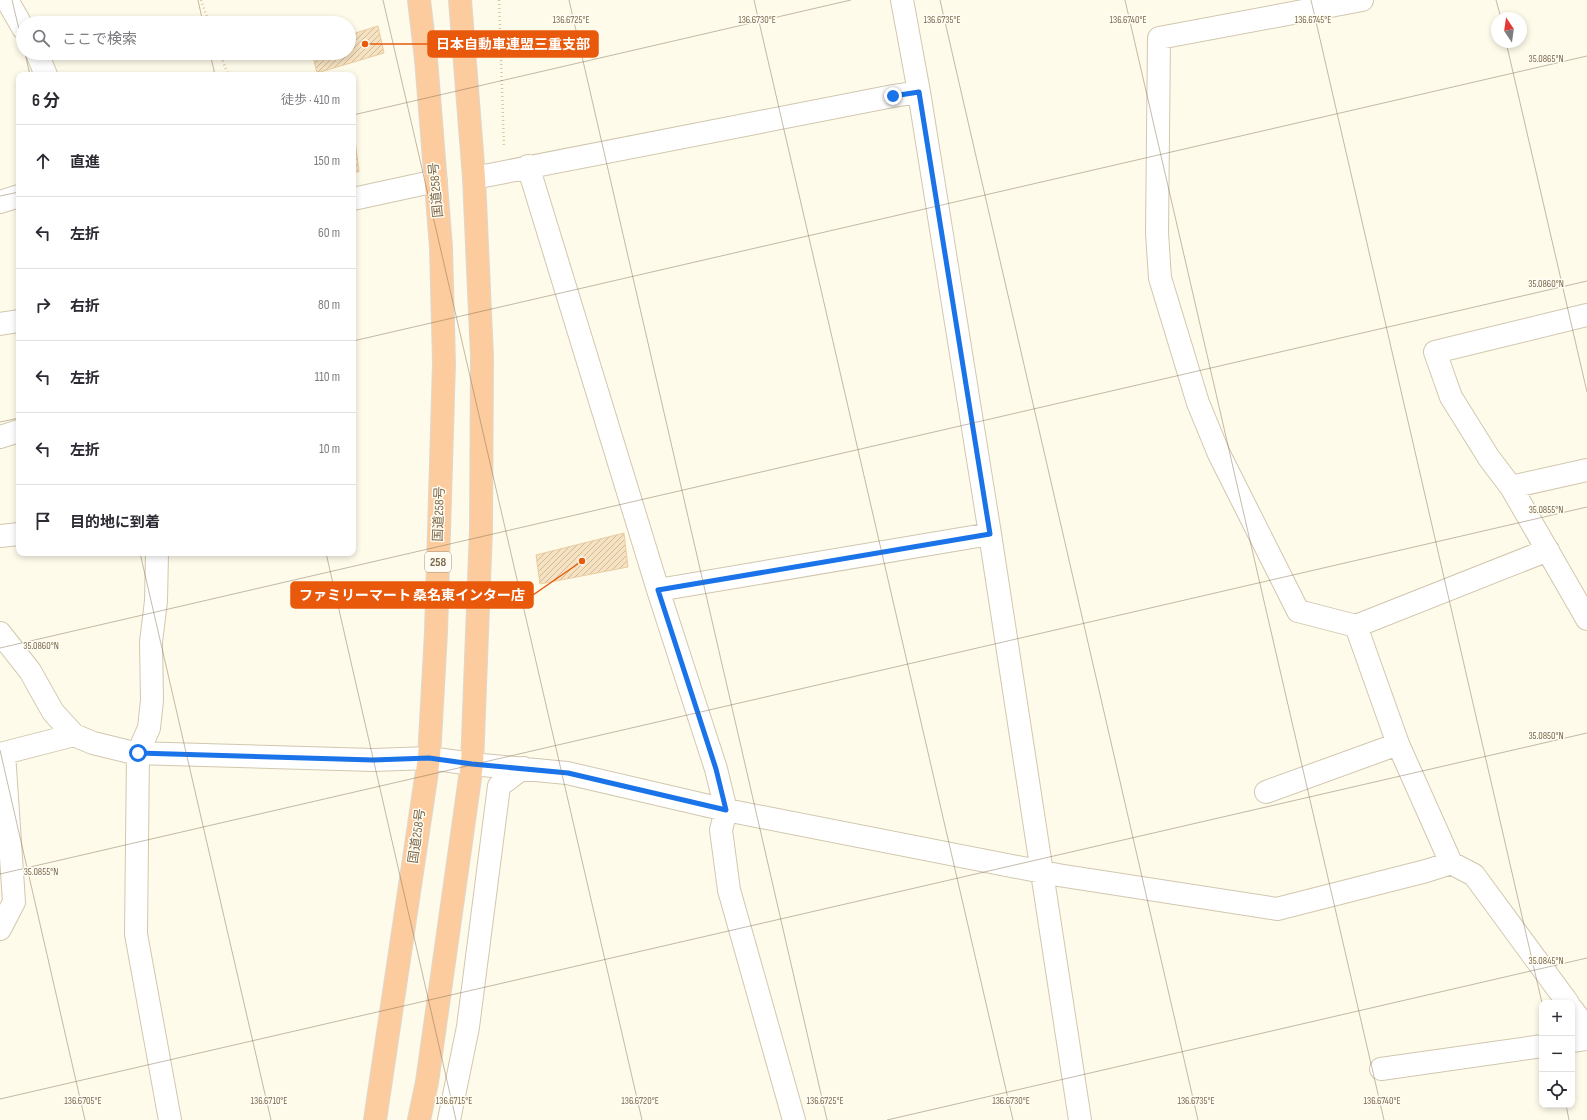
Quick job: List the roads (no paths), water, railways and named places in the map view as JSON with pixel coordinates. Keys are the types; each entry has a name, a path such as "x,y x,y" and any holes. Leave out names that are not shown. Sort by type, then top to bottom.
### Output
{"highway":[{"name":"国道258号","path":"375,1120 429,758 436,632 444,363 442,247 426,59 419,0"},
{"path":"419,1120 427,1082 472,764 481,529 482,358 474,178 460,0"}],"street":[{"path":"7,0 16,16"},
{"path":"902,0 919,92 990,534 1080,1120"},
{"path":"1362,0 1159,38 1157,233 1160,278 1198,403 1219,454 1298,611 1356,626 1548,550"},
{"path":"41,60 45,72"},
{"path":"474,178 528,166 885,97 919,92"},
{"path":"528,166 658,590 716,769 726,810 720,830 729,890 794,1120"},
{"path":"356,198 436,181"},
{"path":"0,202 16,197"},
{"path":"1587,315 1435,352 1451,397 1489,458 1511,487 1587,619"},
{"path":"0,324 16,321"},
{"path":"0,437 16,432"},
{"path":"1511,487 1587,470"},
{"path":"0,536 16,534"},
{"path":"658,590 990,534"},
{"path":"157,556 156,601 151,642 152,700 149,728 138,753 136,934 170,1120"},
{"path":"1356,626 1398,744 1451,863 1474,875 1566,1000"},
{"path":"4,645 30,671 53,712 74,735 93,743 138,753 373,760 429,758 472,764 568,773 726,810 1041,870 1058,875 1278,909 1411,875 1451,863"},
{"path":"0,928 14,902 4,753 74,735"},
{"path":"1266,792 1398,744"},
{"path":"449,1120 468,1027 499,786 522,768"},
{"path":"1575,1013 1587,1029"},
{"path":"1575,1041 1587,1039"},
{"path":"1381,1069 1539,1046"}],"place":[{"name":"日本自動車連盟三重支部","path":"365,44"},
{"name":"ファミリーマート 桑名東インター店","path":"582,561"}]}
